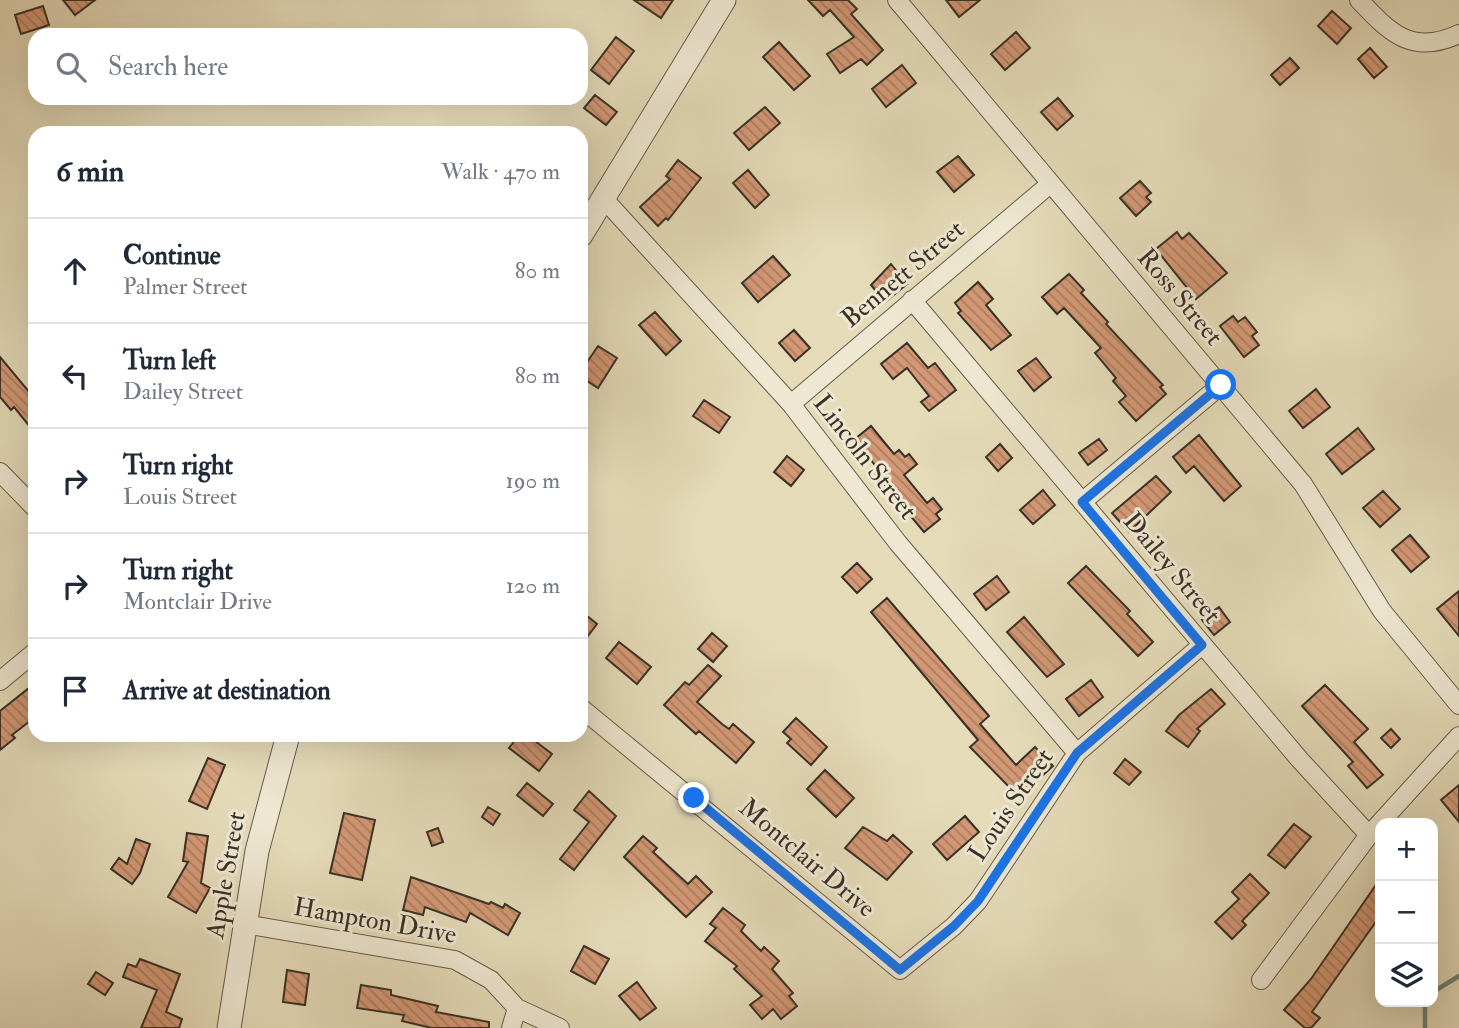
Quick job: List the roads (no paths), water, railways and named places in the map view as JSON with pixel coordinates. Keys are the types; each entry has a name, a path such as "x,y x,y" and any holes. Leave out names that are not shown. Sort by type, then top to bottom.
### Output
{"street":[{"path":"588,224 724,0"},
{"name":"Ross Street","path":"897,0 1303,484 1382,611 1459,705"},
{"path":"1359,0 1394,34 1421,43 1446,40 1459,34"},
{"name":"Bennett Street","path":"791,404 1050,184"},
{"name":"Lincoln Street","path":"604,199 635,229 791,404 898,542 1077,753"},
{"name":"Dailey Street","path":"912,300 1202,645 1369,835"},
{"path":"1082,502 1221,385"},
{"path":"0,472 28,501"},
{"name":"Louis Street","path":"900,970 954,926 978,901 1077,753 1202,645"},
{"path":"0,681 28,658"},
{"name":"Montclair Drive","path":"588,714 900,970"},
{"path":"1261,980 1369,835 1459,736"},
{"name":"Apple Street","path":"229,1028 264,817 284,742"},
{"name":"Hampton Drive","path":"244,925 455,960 491,980 517,1009 560,1028"},
{"path":"511,1028 517,1009"}],"waterway":[{"path":"1438,989 1459,976"},
{"path":"1425,1007 1425,1028"}]}
